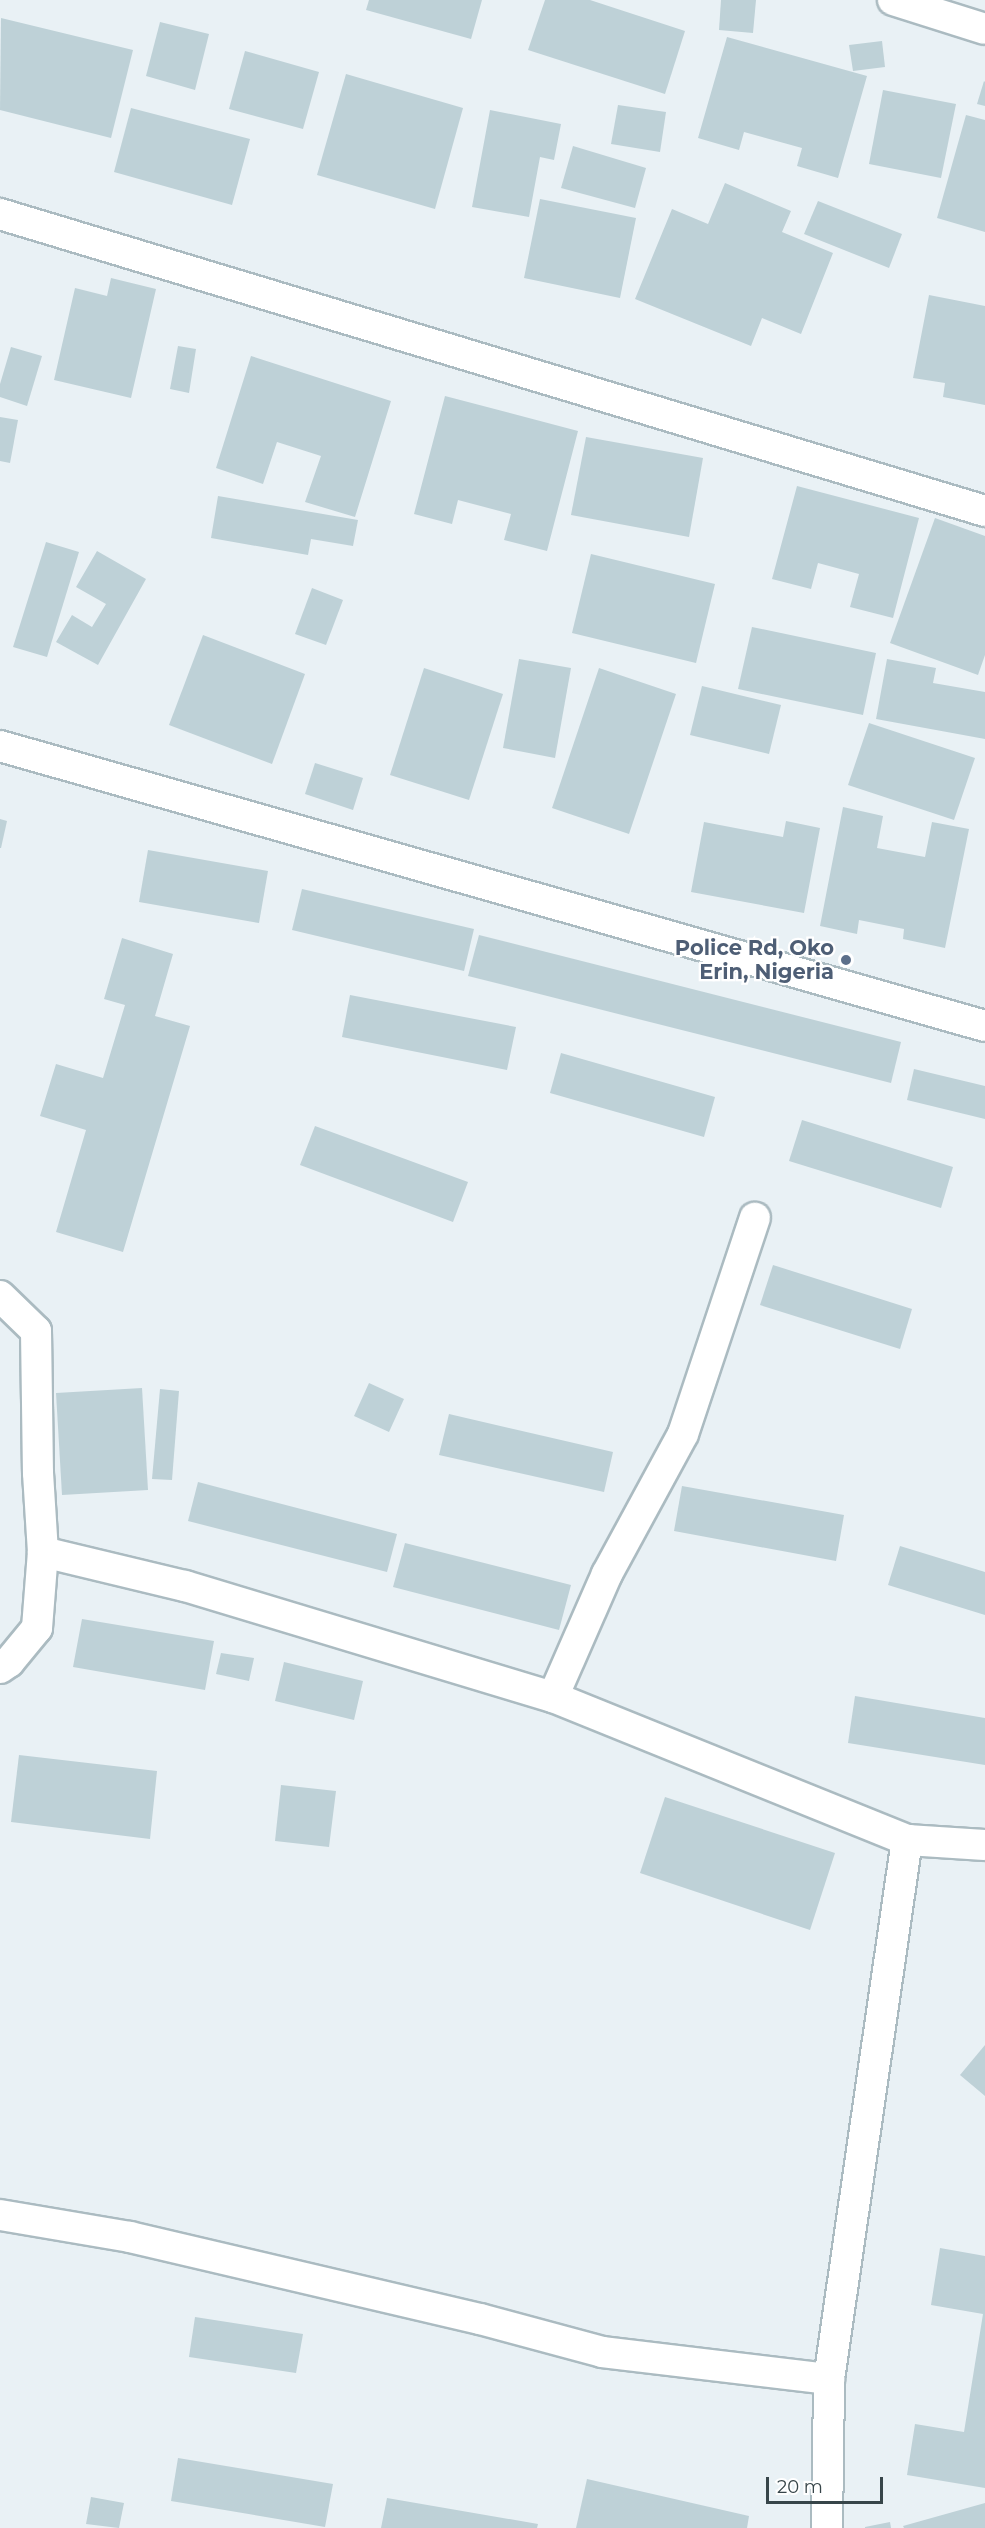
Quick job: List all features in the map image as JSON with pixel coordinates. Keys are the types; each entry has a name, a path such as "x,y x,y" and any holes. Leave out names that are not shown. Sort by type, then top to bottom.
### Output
{"street":[{"path":"893,0 985,29"},
{"path":"0,214 985,511"},
{"path":"0,746 985,1026"},
{"path":"553,1697 607,1574 683,1434 755,1218"},
{"path":"0,1296 36,1331 38,1473 43,1552 37,1628 9,1662 0,1668"},
{"path":"43,1552 185,1586 553,1697 907,1840 985,1845"},
{"path":"827,2528 829,2379 907,1840"},
{"path":"0,2215 141,2239 480,2319 602,2352 829,2379"}],"building":[{"path":"369,0 482,0 471,39 366,10"},
{"path":"545,0 590,0 685,31 665,94 528,50"},
{"path":"721,0 756,0 753,33 719,30"},
{"path":"1,18 133,50 111,138 0,110"},
{"path":"160,22 209,34 195,90 146,76"},
{"path":"727,37 867,76 838,178 797,166 802,148 744,132 739,150 698,138"},
{"path":"882,41 885,67 853,71 849,45"},
{"path":"245,51 319,72 303,129 229,109"},
{"path":"346,74 463,108 435,209 317,175"},
{"path":"985,82 985,106 977,104"},
{"path":"883,90 956,104 941,178 869,164"},
{"path":"618,105 666,112 660,152 611,144"},
{"path":"131,108 250,139 232,205 114,172"},
{"path":"490,110 561,124 554,160 540,157 529,217 472,207"},
{"path":"966,115 985,120 985,232 937,218"},
{"path":"573,146 646,168 635,208 561,188"},
{"path":"725,183 791,211 782,232 833,253 801,334 762,318 751,346 635,299 672,209 708,224"},
{"path":"540,199 636,218 620,298 524,278"},
{"path":"818,201 902,234 889,268 804,234"},
{"path":"111,278 156,289 131,398 54,380 75,288 107,296"},
{"path":"929,295 985,306 985,405 943,397 945,383 913,378"},
{"path":"178,346 196,349 189,393 170,389"},
{"path":"11,347 42,356 27,406 0,397 0,384"},
{"path":"251,356 391,401 355,517 305,502 321,456 277,442 263,484 216,468"},
{"path":"445,396 578,431 547,551 504,540 511,514 458,500 452,524 414,514"},
{"path":"0,417 18,420 10,463 0,461"},
{"path":"586,437 703,458 689,537 571,515"},
{"path":"797,486 919,518 893,618 850,607 859,574 818,563 811,589 772,579"},
{"path":"218,496 358,520 353,546 311,539 308,555 211,538"},
{"path":"935,518 985,536 985,655 978,675 890,643"},
{"path":"46,542 79,552 47,657 13,647"},
{"path":"97,551 146,579 98,665 56,642 72,615 92,627 106,604 76,587"},
{"path":"591,554 715,584 696,663 572,633"},
{"path":"312,588 343,600 326,645 295,634"},
{"path":"752,627 876,653 863,715 738,689"},
{"path":"203,635 305,674 272,764 169,725"},
{"path":"519,659 571,668 555,758 503,748"},
{"path":"887,659 936,668 933,683 985,692 985,739 876,719"},
{"path":"424,668 503,694 469,800 390,775"},
{"path":"599,668 676,694 629,834 552,808"},
{"path":"702,686 781,705 769,754 690,735"},
{"path":"869,723 975,758 954,820 848,785"},
{"path":"315,763 363,778 353,810 305,794"},
{"path":"843,807 883,816 877,848 925,857 932,822 969,829 945,948 903,939 904,929 859,920 857,934 820,926"},
{"path":"0,819 7,821 1,848 0,848"},
{"path":"786,821 820,828 804,913 691,892 704,822 783,837"},
{"path":"148,850 268,871 259,923 139,902"},
{"path":"302,889 474,929 464,971 292,930"},
{"path":"479,935 901,1042 891,1083 468,976"},
{"path":"122,938 173,954 155,1016 190,1026 123,1252 56,1232 86,1130 40,1116 56,1064 103,1078 125,1005 104,999"},
{"path":"350,995 516,1027 507,1070 342,1037"},
{"path":"561,1053 715,1097 704,1137 550,1093"},
{"path":"914,1069 985,1086 985,1119 907,1100"},
{"path":"802,1120 953,1167 941,1208 789,1161"},
{"path":"315,1126 468,1182 453,1222 300,1165"},
{"path":"773,1265 912,1309 900,1349 760,1305"},
{"path":"369,1383 404,1399 389,1432 354,1416"},
{"path":"142,1388 148,1490 62,1495 56,1393"},
{"path":"160,1389 179,1391 172,1480 152,1479"},
{"path":"449,1414 613,1452 604,1492 439,1455"},
{"path":"198,1482 397,1534 387,1572 188,1521"},
{"path":"682,1486 844,1515 836,1561 674,1531"},
{"path":"405,1543 571,1585 559,1630 393,1587"},
{"path":"900,1546 985,1572 985,1615 888,1585"},
{"path":"82,1619 214,1641 205,1690 73,1667"},
{"path":"221,1653 254,1658 249,1681 216,1674"},
{"path":"284,1662 363,1681 354,1720 275,1701"},
{"path":"855,1696 985,1718 985,1765 848,1743"},
{"path":"19,1755 157,1771 150,1839 11,1822"},
{"path":"281,1785 336,1791 329,1847 275,1841"},
{"path":"665,1797 835,1853 810,1930 640,1873"},
{"path":"985,2045 985,2096 960,2075"},
{"path":"940,2248 985,2256 985,2488 907,2475 915,2424 964,2432 983,2314 931,2305"},
{"path":"195,2317 303,2334 296,2373 189,2357"},
{"path":"178,2458 333,2484 325,2527 171,2501"},
{"path":"587,2479 749,2516 747,2528 576,2528"},
{"path":"91,2497 124,2503 119,2528 86,2524"},
{"path":"387,2498 538,2524 537,2528 381,2528"},
{"path":"985,2503 985,2528 904,2528 903,2526"},
{"path":"890,2522 891,2528 865,2528 865,2527"}],"place":[{"name":"Police Rd, Oko Erin, Nigeria","path":"846,960"}]}
